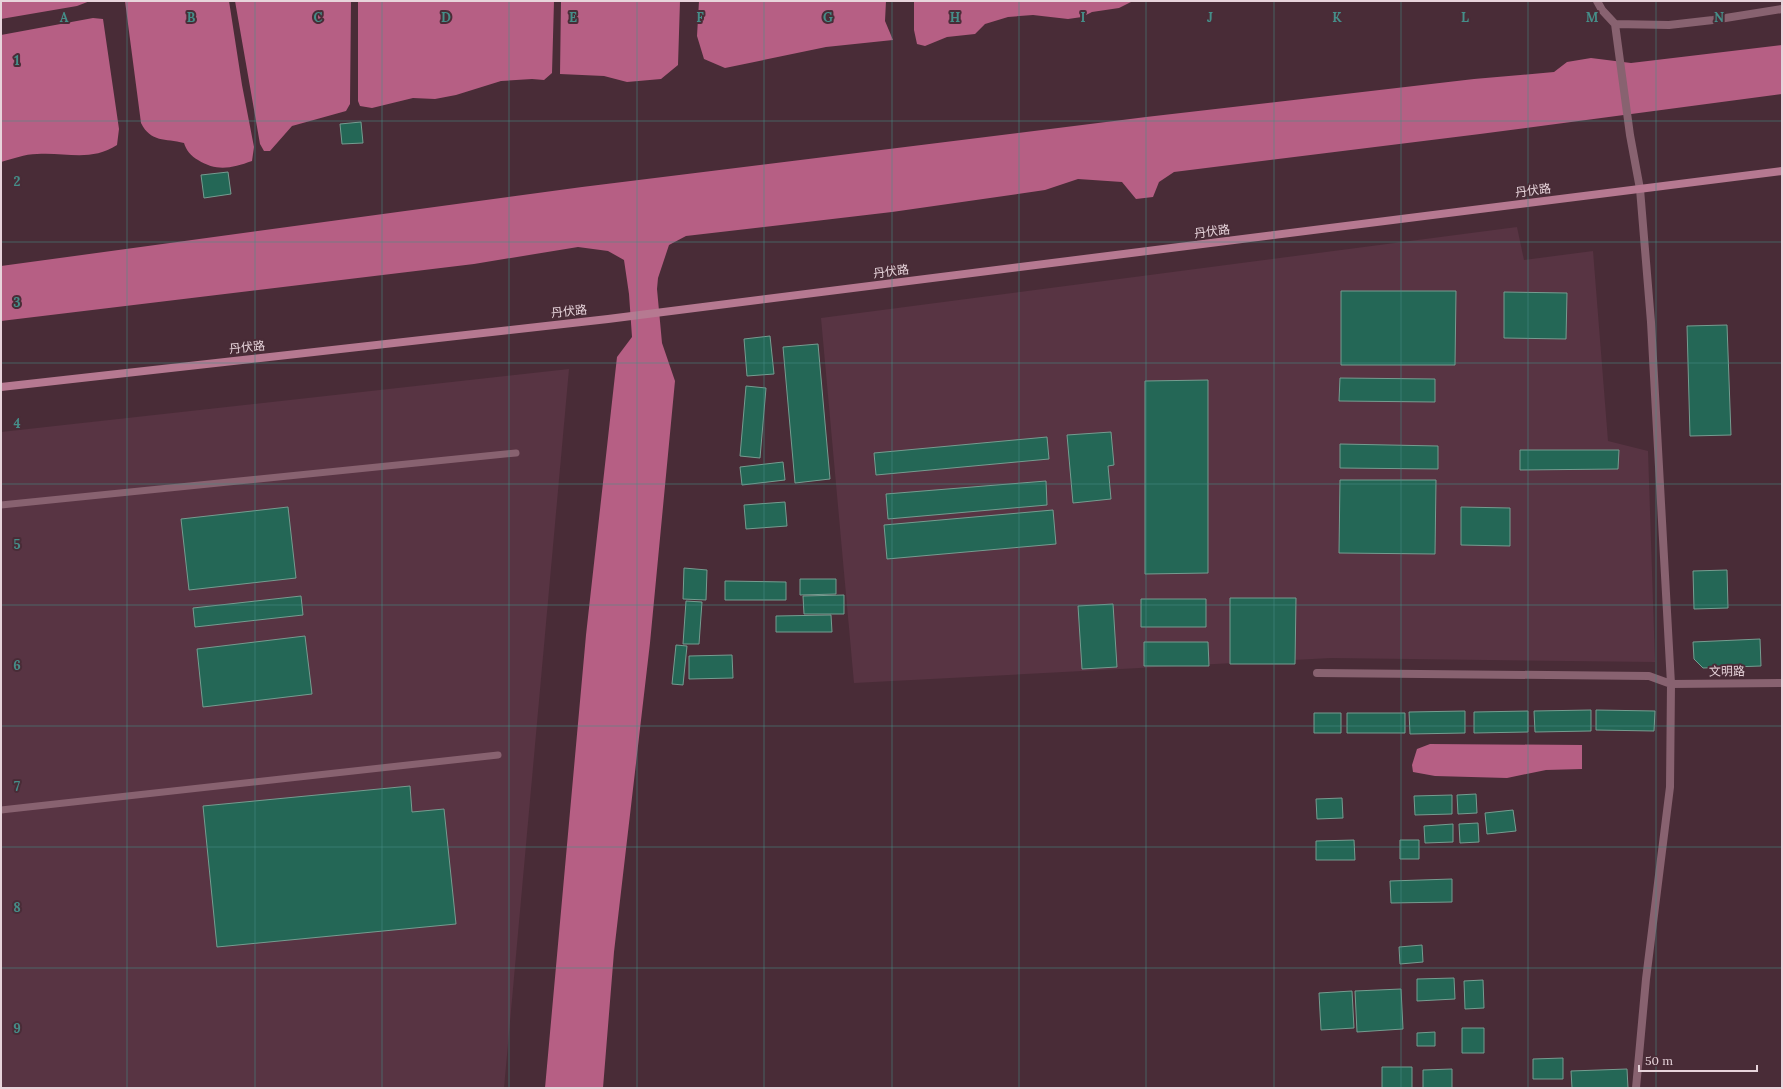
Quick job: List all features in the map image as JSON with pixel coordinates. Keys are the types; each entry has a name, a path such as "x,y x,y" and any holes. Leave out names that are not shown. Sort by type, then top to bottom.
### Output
{"main road":[{"name":"丹伏路","path":"1,387 608,319 1782,171"}],"street":[{"path":"1597,1 1602,10 1615,24 1630,135 1640,188 1651,322 1671,684 1670,787 1646,978 1636,1088"},
{"path":"1615,24 1669,25 1713,20 1782,9"},
{"path":"1316,673 1649,676 1671,684"},
{"name":"文明路","path":"1671,684 1782,682"}],"lane":[{"path":"1,506 516,453"},
{"path":"1,810 498,755"}],"shaded area":[{"path":"1,1 90,1 77,6 1,19"},
{"path":"125,1 229,1 242,85 254,147 252,161 225,168 205,164 193,157 187,150 184,143 159,139 149,134 145,129 141,123"},
{"path":"235,1 351,1 350,104 346,111 292,126 270,151 264,151 260,144"},
{"path":"358,1 554,1 552,73 544,80 532,79 501,81 456,95 435,99 413,98 372,108 360,106 358,101"},
{"path":"561,1 680,1 678,65 661,79 627,82 604,76 560,74"},
{"path":"699,1 886,1 885,21 893,40 826,47 725,68 704,59 697,36"},
{"path":"914,1 1133,1 1119,8 1092,12 1082,17 1068,19 1033,15 1008,17 985,24 975,34 947,37 925,46 917,44 914,30"},
{"path":"93,18 103,19 119,129 117,145 107,150 88,155 32,154 1,162 1,35"},
{"path":"1782,45 1782,94 1480,134 1174,172 1159,182 1153,197 1136,199 1122,182 1078,179 1045,190 892,212 686,236 669,245 658,278 657,289 662,343 675,381 650,643 614,952 603,1088 545,1088 586,635 617,357 632,337 629,294 624,260 608,251 578,247 474,264 1,321 1,266 582,187 1146,117 1474,79 1554,72 1567,62 1591,58 1631,63"},
{"path":"1517,227 1524,260 1593,251 1608,441 1648,451 1655,662 1331,658 854,683 821,318"},
{"path":"569,369 504,1088 1,1088 1,432"},
{"path":"1430,744 1582,745 1582,769 1546,770 1507,778 1435,776 1413,772 1412,765 1417,749"}],"building":[{"path":"361,122 363,143 342,144 340,124"},
{"path":"228,172 231,194 204,198 201,175"},
{"path":"1341,291 1456,291 1455,365 1341,365"},
{"path":"1504,292 1567,293 1566,339 1504,338"},
{"path":"1727,325 1731,435 1690,436 1687,326"},
{"path":"770,336 774,374 747,376 744,339"},
{"path":"818,344 830,479 795,483 783,347"},
{"path":"1340,378 1435,379 1435,402 1339,401"},
{"path":"1208,380 1208,573 1145,574 1145,381"},
{"path":"746,386 766,388 760,458 740,456"},
{"path":"1111,432 1114,465 1108,466 1111,499 1073,503 1067,435"},
{"path":"1047,437 1049,459 876,475 874,453"},
{"path":"1340,444 1438,446 1438,469 1340,468"},
{"path":"1520,450 1619,450 1618,469 1520,470"},
{"path":"783,462 785,480 742,485 740,467"},
{"path":"1340,480 1436,480 1435,554 1339,553"},
{"path":"1046,481 1047,505 888,519 886,494"},
{"path":"785,502 787,526 746,529 744,505"},
{"path":"288,507 296,578 189,590 181,519"},
{"path":"1461,507 1510,508 1510,546 1461,545"},
{"path":"1053,510 1056,544 887,559 884,525"},
{"path":"684,568 707,570 706,600 683,599"},
{"path":"1727,570 1728,608 1694,609 1693,571"},
{"path":"800,579 836,579 836,594 800,595"},
{"path":"725,581 786,582 786,600 725,600"},
{"path":"844,595 844,614 804,614 803,596"},
{"path":"301,596 303,615 195,627 193,608"},
{"path":"1230,598 1296,598 1295,664 1230,664"},
{"path":"1141,599 1206,599 1206,627 1141,627"},
{"path":"686,601 702,602 699,644 683,644"},
{"path":"1113,604 1117,667 1082,669 1078,606"},
{"path":"831,615 832,632 776,632 776,616"},
{"path":"305,636 312,694 203,707 197,649"},
{"path":"1760,639 1761,666 1703,668 1694,659 1693,642"},
{"path":"1144,642 1208,642 1209,666 1144,666"},
{"path":"676,645 687,646 683,685 672,684"},
{"path":"732,655 733,678 689,679 689,656"},
{"path":"1591,710 1591,731 1535,732 1534,711"},
{"path":"1596,710 1655,711 1654,731 1596,730"},
{"path":"1465,711 1465,733 1410,734 1409,712"},
{"path":"1528,711 1528,732 1474,733 1474,712"},
{"path":"1314,713 1341,713 1341,733 1314,733"},
{"path":"1347,713 1405,713 1405,733 1347,733"},
{"path":"410,786 412,812 444,809 456,924 217,947 203,806"},
{"path":"1476,794 1477,813 1458,814 1457,795"},
{"path":"1452,795 1452,814 1415,815 1414,796"},
{"path":"1342,798 1343,818 1317,819 1316,799"},
{"path":"1513,810 1516,831 1487,834 1485,813"},
{"path":"1478,823 1479,842 1460,843 1459,824"},
{"path":"1453,824 1453,842 1425,843 1424,826"},
{"path":"1354,840 1355,860 1316,860 1316,841"},
{"path":"1400,840 1419,840 1419,859 1400,859"},
{"path":"1452,879 1452,902 1391,903 1390,881"},
{"path":"1422,945 1423,962 1400,964 1399,947"},
{"path":"1454,978 1455,999 1417,1001 1417,979"},
{"path":"1483,980 1484,1008 1465,1009 1464,981"},
{"path":"1401,989 1403,1029 1357,1032 1355,991"},
{"path":"1352,991 1354,1028 1321,1030 1319,993"},
{"path":"1462,1028 1484,1028 1484,1053 1462,1053"},
{"path":"1435,1032 1435,1046 1417,1046 1417,1033"},
{"path":"1563,1058 1563,1079 1533,1079 1533,1059"},
{"path":"1382,1067 1412,1067 1412,1088 1382,1088"},
{"path":"1452,1069 1452,1088 1423,1088 1423,1070"},
{"path":"1627,1069 1628,1088 1572,1088 1571,1071"}]}
